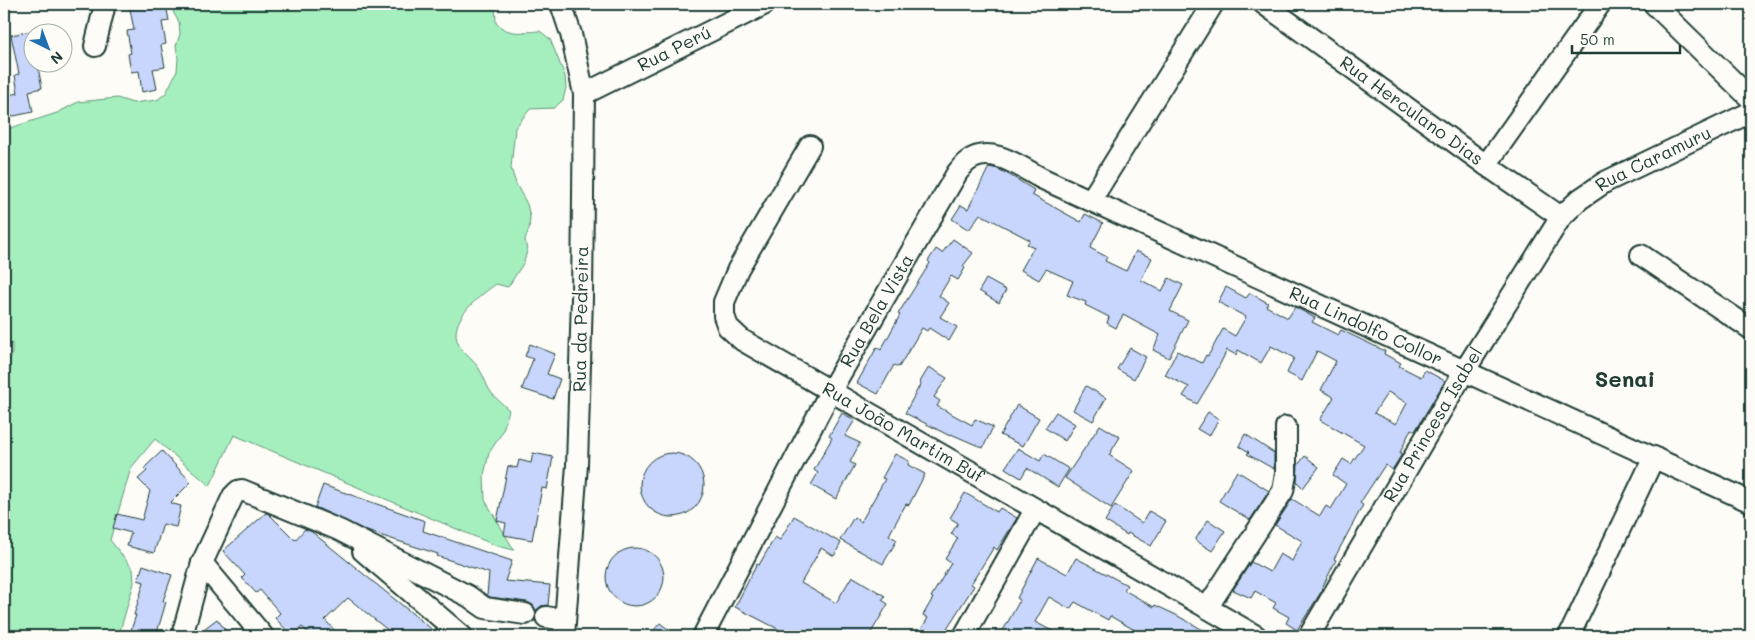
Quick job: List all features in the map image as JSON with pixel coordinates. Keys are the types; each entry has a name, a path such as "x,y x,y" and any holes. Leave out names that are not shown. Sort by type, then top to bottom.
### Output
{"street":[{"path":"95,46 105,4"},
{"name":"Rua da Pedreira","path":"558,624 577,455 582,298 584,94 571,34 561,4"},
{"name":"Rua Perú","path":"584,94 765,4"},
{"path":"1091,200 1213,4"},
{"name":"Rua Herculano Dias","path":"1264,4 1561,217"},
{"path":"1486,165 1600,4"},
{"path":"1654,4 1751,99"},
{"name":"Rua Caramuru","path":"1561,217 1580,199 1606,182 1751,112"},
{"name":"Rua João Martim Buf","path":"810,146 738,269 724,302 724,316 728,327 742,340 1256,636"},
{"name":"Rua Lindolfo Collor","path":"980,155 994,155 1751,502"},
{"name":"Rua Bela Vista","path":"703,636 831,390 957,172 968,161 980,155"},
{"name":"Rua Princesa Isabel","path":"1309,636 1465,370 1561,217"},
{"path":"1641,255 1751,329"},
{"path":"1207,608 1283,492 1286,474 1286,427"},
{"path":"1569,636 1654,458"},
{"path":"182,636 202,563 233,496 242,490 339,530 468,596 485,608 525,614"},
{"path":"964,636 1035,510"},
{"path":"339,530 462,636"},
{"path":"202,563 263,636"}],"green space":[{"path":"180,4 495,4 496,23 501,27 511,32 540,31 550,39 565,76 566,88 563,100 554,108 530,109 515,128 511,168 516,184 527,204 530,217 529,229 525,239 527,251 524,262 508,287 496,284 464,312 456,331 457,340 462,350 478,367 492,394 509,410 502,433 489,453 484,475 485,500 514,550 497,546 234,435 210,486 155,439 131,468 110,540 133,569 134,583 120,631 112,636 10,636 4,630 4,416 7,393 7,366 12,354 12,343 4,347 4,130 57,113 78,102 117,98 133,103 157,100 166,93 177,71 178,58 176,46 180,34 179,22 173,12"}],"building":[{"path":"141,4 166,4 169,21 162,22 166,44 161,45 165,67 153,69 157,89 142,92 139,71 131,72 128,54 131,53 127,31 134,30 130,9 141,7"},
{"path":"22,33 22,72 39,72 42,88 29,91 33,112 4,118 4,96 18,93 15,75 19,74 11,35"},
{"path":"989,167 998,169 1013,177 1034,190 1032,195 1081,222 1085,214 1103,223 1090,248 1107,257 1105,261 1126,271 1136,251 1152,258 1141,280 1162,291 1169,278 1183,285 1170,311 1188,320 1169,358 1153,350 1160,335 1123,315 1116,328 1107,323 1109,317 1085,305 1086,302 1067,295 1073,281 1046,269 1039,280 1021,270 1034,247 1027,244 1030,240 980,214 969,230 952,219 961,205 968,209"},
{"path":"953,239 973,253 963,266 965,268 958,280 951,276 939,296 949,303 940,317 957,327 949,341 929,328 927,331 922,328 899,367 894,365 878,394 857,383 877,347 881,350 900,315 898,314 930,263 928,261 936,249 942,253"},
{"path":"986,279 1006,290 999,303 979,291"},
{"path":"1226,287 1246,298 1250,293 1268,303 1266,306 1288,318 1295,307 1315,318 1312,322 1338,335 1341,330 1385,351 1384,354 1401,363 1399,366 1421,377 1425,370 1445,381 1415,431 1411,429 1400,453 1402,454 1392,470 1385,465 1360,503 1363,505 1334,559 1336,560 1323,589 1297,630 1286,623 1289,617 1273,608 1276,603 1255,591 1251,598 1233,590 1251,562 1270,572 1280,554 1292,561 1302,541 1275,525 1292,499 1320,516 1326,506 1331,509 1346,484 1333,475 1343,459 1351,464 1364,445 1320,420 1334,397 1321,390 1336,361 1317,351 1302,381 1287,373 1294,358 1271,346 1261,363 1238,350 1236,355 1227,350 1197,404 1183,396 1189,387 1165,375 1177,351 1202,363 1223,329 1235,336 1246,317 1218,302","holes":["1388,392 1407,403 1396,424 1374,413"]},
{"path":"530,344 555,354 547,374 560,379 553,399 522,389 533,359 525,356"},
{"path":"1130,348 1146,357 1134,379 1117,369"},
{"path":"929,367 947,378 934,397 940,401 937,406 972,425 975,419 993,427 983,448 951,434 950,436 905,413"},
{"path":"1086,386 1106,398 1093,421 1073,410"},
{"path":"1017,405 1039,418 1023,446 1000,435"},
{"path":"1056,412 1075,424 1065,441 1045,428"},
{"path":"1208,412 1219,419 1209,436 1197,429"},
{"path":"842,413 855,420 845,436 860,443 850,462 855,465 836,499 811,485 818,473 814,470 832,438 829,436"},
{"path":"1100,425 1120,437 1109,455 1134,471 1111,508 1065,478"},
{"path":"1245,434 1274,453 1274,469 1247,454 1249,452 1239,446"},
{"path":"1018,448 1040,461 1044,454 1069,469 1058,487 1027,468 1021,478 1005,468"},
{"path":"162,451 191,482 170,503 181,506 176,527 163,524 154,553 127,546 131,533 113,528 117,514 142,520 150,491 138,479 147,471 144,468"},
{"path":"533,453 553,457 547,489 542,488 532,540 504,535 506,523 497,521 508,466 517,468 519,460 531,463"},
{"path":"672,453 684,455 695,462 702,473 704,485 702,497 695,508 684,515 672,517 660,515 649,508 642,497 640,485 642,473 649,462 660,455"},
{"path":"895,454 909,461 908,465 925,474 909,505 906,504 889,535 897,540 883,564 840,540 854,517 861,522 885,479 882,478"},
{"path":"1305,456 1319,467 1303,488 1297,482 1298,465"},
{"path":"1237,471 1269,491 1250,520 1219,501"},
{"path":"323,485 425,521 423,531 512,561 505,581 550,585 548,605 541,606 536,611 533,605 527,602 490,597 487,595 489,573 367,531 315,507"},
{"path":"965,493 997,512 1000,508 1017,518 997,550 994,547 971,584 974,586 942,636 917,636 928,618 923,615 933,598 931,597 951,563 945,559 958,538 951,534 958,523 950,518"},
{"path":"1115,505 1142,523 1149,511 1166,521 1151,546 1128,533 1127,535 1105,521"},
{"path":"266,513 295,540 305,529 312,532 440,636 395,636 348,598 325,620 340,636 312,636 302,627 292,636 275,618 280,613 260,590 256,593 242,578 245,575 223,551"},
{"path":"794,516 841,543 834,556 821,548 801,583 836,603 852,576 885,596 882,600 888,604 869,636 782,636 784,632 735,607 757,564 759,565 775,537 780,540"},
{"path":"1208,520 1225,531 1212,551 1195,540"},
{"path":"635,548 646,550 659,561 664,577 662,588 651,601 635,606 624,604 611,593 606,577 608,566 619,553"},
{"path":"1038,558 1067,574 1076,558 1127,585 1124,590 1154,607 1155,605 1176,615 1214,636 1145,636 1110,616 1108,620 1075,602 1070,609 1049,597 1035,622 1062,636 1000,636 1020,600 1017,598"},
{"path":"143,565 172,575 163,601 166,602 156,636 129,636 144,582 138,580"},
{"path":"217,619 230,636 211,636 205,628"},
{"path":"660,623 677,636 649,636"}],"district":[{"name":"Senai","path":"1625,379"}]}
